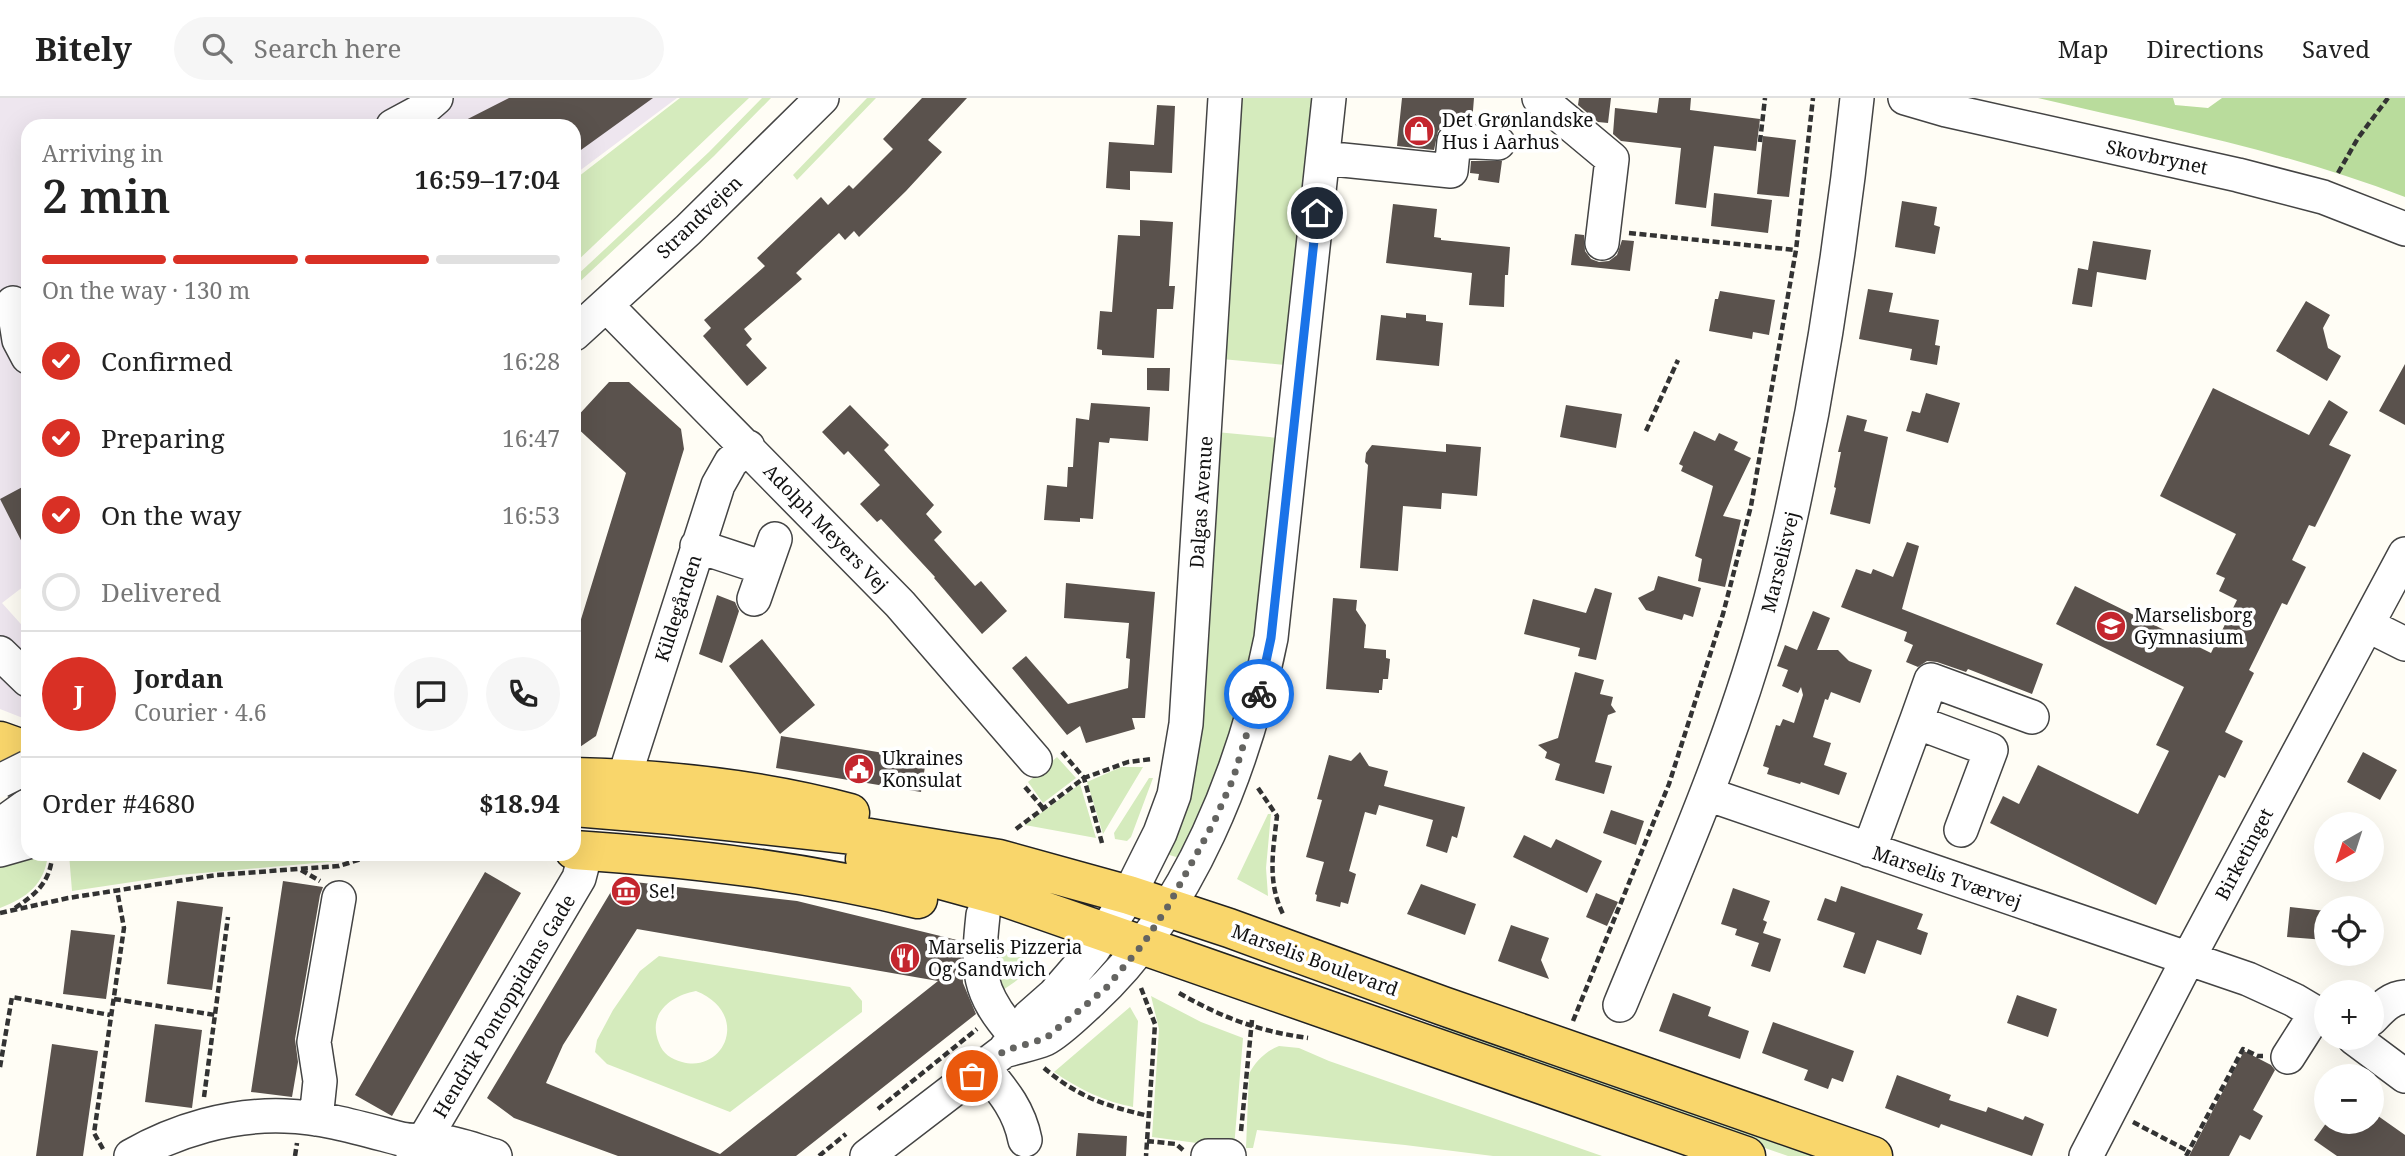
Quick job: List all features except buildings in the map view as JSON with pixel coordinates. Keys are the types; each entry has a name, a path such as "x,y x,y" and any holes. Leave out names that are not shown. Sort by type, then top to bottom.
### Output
{"main road":[{"path":"0,741 21,748"},
{"path":"581,777 624,778 740,790 1008,844"},
{"name":"Marselis Boulevard","path":"581,808 845,834 1008,844 1129,895 1873,1156"},
{"name":"Marselis Boulevard","path":"742,823 994,894 1119,945 1180,958 1746,1156"},
{"path":"581,851 729,864 813,877 887,891 1017,924 1119,945"}],"street":[{"path":"406,119 436,98"},
{"name":"Strandvejen","path":"581,328 688,230 822,98"},
{"name":"Dalgas Avenue","path":"1119,945 1129,895 1151,855 1174,794 1186,724 1225,98"},
{"path":"867,1156 1001,1051 1029,1017 1054,995 1167,908 1221,807 1260,692 1271,638 1329,98"},
{"path":"1539,98 1612,159 1603,237"},
{"name":"Marselisvej","path":"1620,1005 1707,794 1761,634 1794,504 1822,354 1842,227 1857,98"},
{"name":"Skovbrynet","path":"1905,98 1946,110 2238,175 2323,197 2405,229"},
{"path":"1323,158 1451,171 1454,141 1498,143"},
{"path":"14,302 21,344"},
{"name":"Adolph Meyers Vej","path":"606,305 900,604 1035,760"},
{"name":"Kildegården","path":"624,778 718,485 732,462 748,447"},
{"path":"698,546 770,554 754,599"},
{"name":"Birketinget","path":"2086,1156 2188,959 2405,554"},
{"path":"2367,625 2405,644"},
{"path":"0,653 21,673"},
{"path":"1869,850 1931,680 2032,717"},
{"path":"1916,722 1991,750 1961,830"},
{"name":"Marselis Tværvej","path":"1707,794 2248,979 2314,1012"},
{"path":"0,850 21,844"},
{"name":"Hendrik Pontoppidans Gade","path":"418,1148 579,878 580,861"},
{"path":"316,1119 320,1081 314,1042 332,891"},
{"path":"983,915 979,963 983,983 996,1014 1010,1099 1025,1140"},
{"path":"2384,1006 2405,997"},
{"path":"2288,1057 2314,1025"},
{"path":"2370,1050 2405,1076"},
{"path":"131,1156 179,1133 210,1124 261,1116 285,1116 368,1129 404,1140 418,1148 439,1141 495,1156"},
{"path":"1209,1156 1235,1149"}],"path":[{"path":"1760,142 1765,98"},
{"path":"1562,1047 1670,783 1723,614 1752,506 1796,250 1813,98"},
{"path":"2323,197 2358,138 2388,98"},
{"path":"1603,237 1796,250"},
{"path":"1646,430 1678,360"},
{"path":"1008,844 1084,778 1128,762 1152,759"},
{"path":"1084,778 1102,843"},
{"path":"1256,786 1277,816 1272,859 1275,898 1304,956"},
{"path":"12,910 35,895 44,885 51,861"},
{"path":"0,913 117,890 217,875 339,866 355,861"},
{"path":"299,869 332,891"},
{"path":"107,1156 94,1133 124,928 117,890"},
{"path":"210,1124 204,1104 204,1091 228,917"},
{"path":"1119,945 1155,1024 1146,1156"},
{"path":"0,1067 12,997 110,1015"},
{"path":"114,999 215,1015"},
{"path":"1235,1149 1252,1020"},
{"path":"2110,1110 2187,1154 2242,1049 2258,1056 2288,1057"},
{"path":"1038,1061 1062,1084 1082,1096 1106,1106 1149,1116"},
{"path":"1147,1141 1176,1144 1190,1156"}],"shaded area":[{"path":"0,98 677,98 581,170 581,119 21,119 21,588 2,603 21,624 21,717 0,709"}],"green space":[{"path":"680,98 749,98 581,257 581,175"},
{"path":"762,98 771,98 714,156 581,280 581,271 709,152"},
{"path":"867,98 876,98 797,180 793,175"},
{"path":"1238,98 1314,98 1285,365 1222,359"},
{"path":"2038,98 2173,98 2175,105 2208,108 2222,98 2405,98 2405,197 2269,153"},
{"path":"1216,432 1279,438 1264,574 1247,675 1228,747 1183,859 1166,854"},
{"path":"1057,757 1076,778 1043,803 1028,782"},
{"path":"1121,767 1143,767 1103,834 1087,782"},
{"path":"1149,778 1153,778 1131,837 1127,841 1115,839 1114,833"},
{"path":"1080,784 1096,838 1025,825"},
{"path":"1268,814 1271,814 1266,868 1268,896 1237,879"},
{"path":"21,856 21,861 47,861 39,882 18,900 0,908 0,862"},
{"path":"70,861 338,861 179,875 72,891"},
{"path":"1198,943 1434,1026 1475,1034 1828,1156 1788,1156 1194,949"},
{"path":"995,948 1019,951 1026,964 1023,974 1003,990"},
{"path":"659,956 850,987 862,1001 862,1012 730,1112 607,1064 595,1052 597,1040 613,1010 640,971","holes":["696,991 713,1001 723,1013 727,1026 726,1039 720,1051 710,1059 697,1063 682,1062 668,1056 656,1033 656,1023 663,1008 678,997"]},
{"path":"1151,996 1201,1022 1243,1038 1234,1148 1152,1137 1159,1029"},
{"path":"1130,1007 1138,1021 1133,1107 1092,1094 1054,1072"},
{"path":"1279,1046 1299,1048 1329,1061 1602,1156 1493,1156 1257,1130 1253,1148 1246,1148 1249,1074 1261,1057"}],"way so far":[{"path":"972,1076 1004,1051 1046,1038 1106,988 1143,944 1167,908 1214,822 1233,779 1259,694"}],"place":[{"name":"Det Grønlandske Hus i Aarhus","path":"1419,131"},
{"name":"Marselisborg Gymnasium","path":"2111,626"},
{"name":"Ukraines Konsulat","path":"859,769"},
{"name":"Se!","path":"626,891"},
{"name":"Marselis Pizzeria Og Sandwich","path":"905,958"}],"route":[{"path":"1259,694 1271,638 1317,213"}]}
